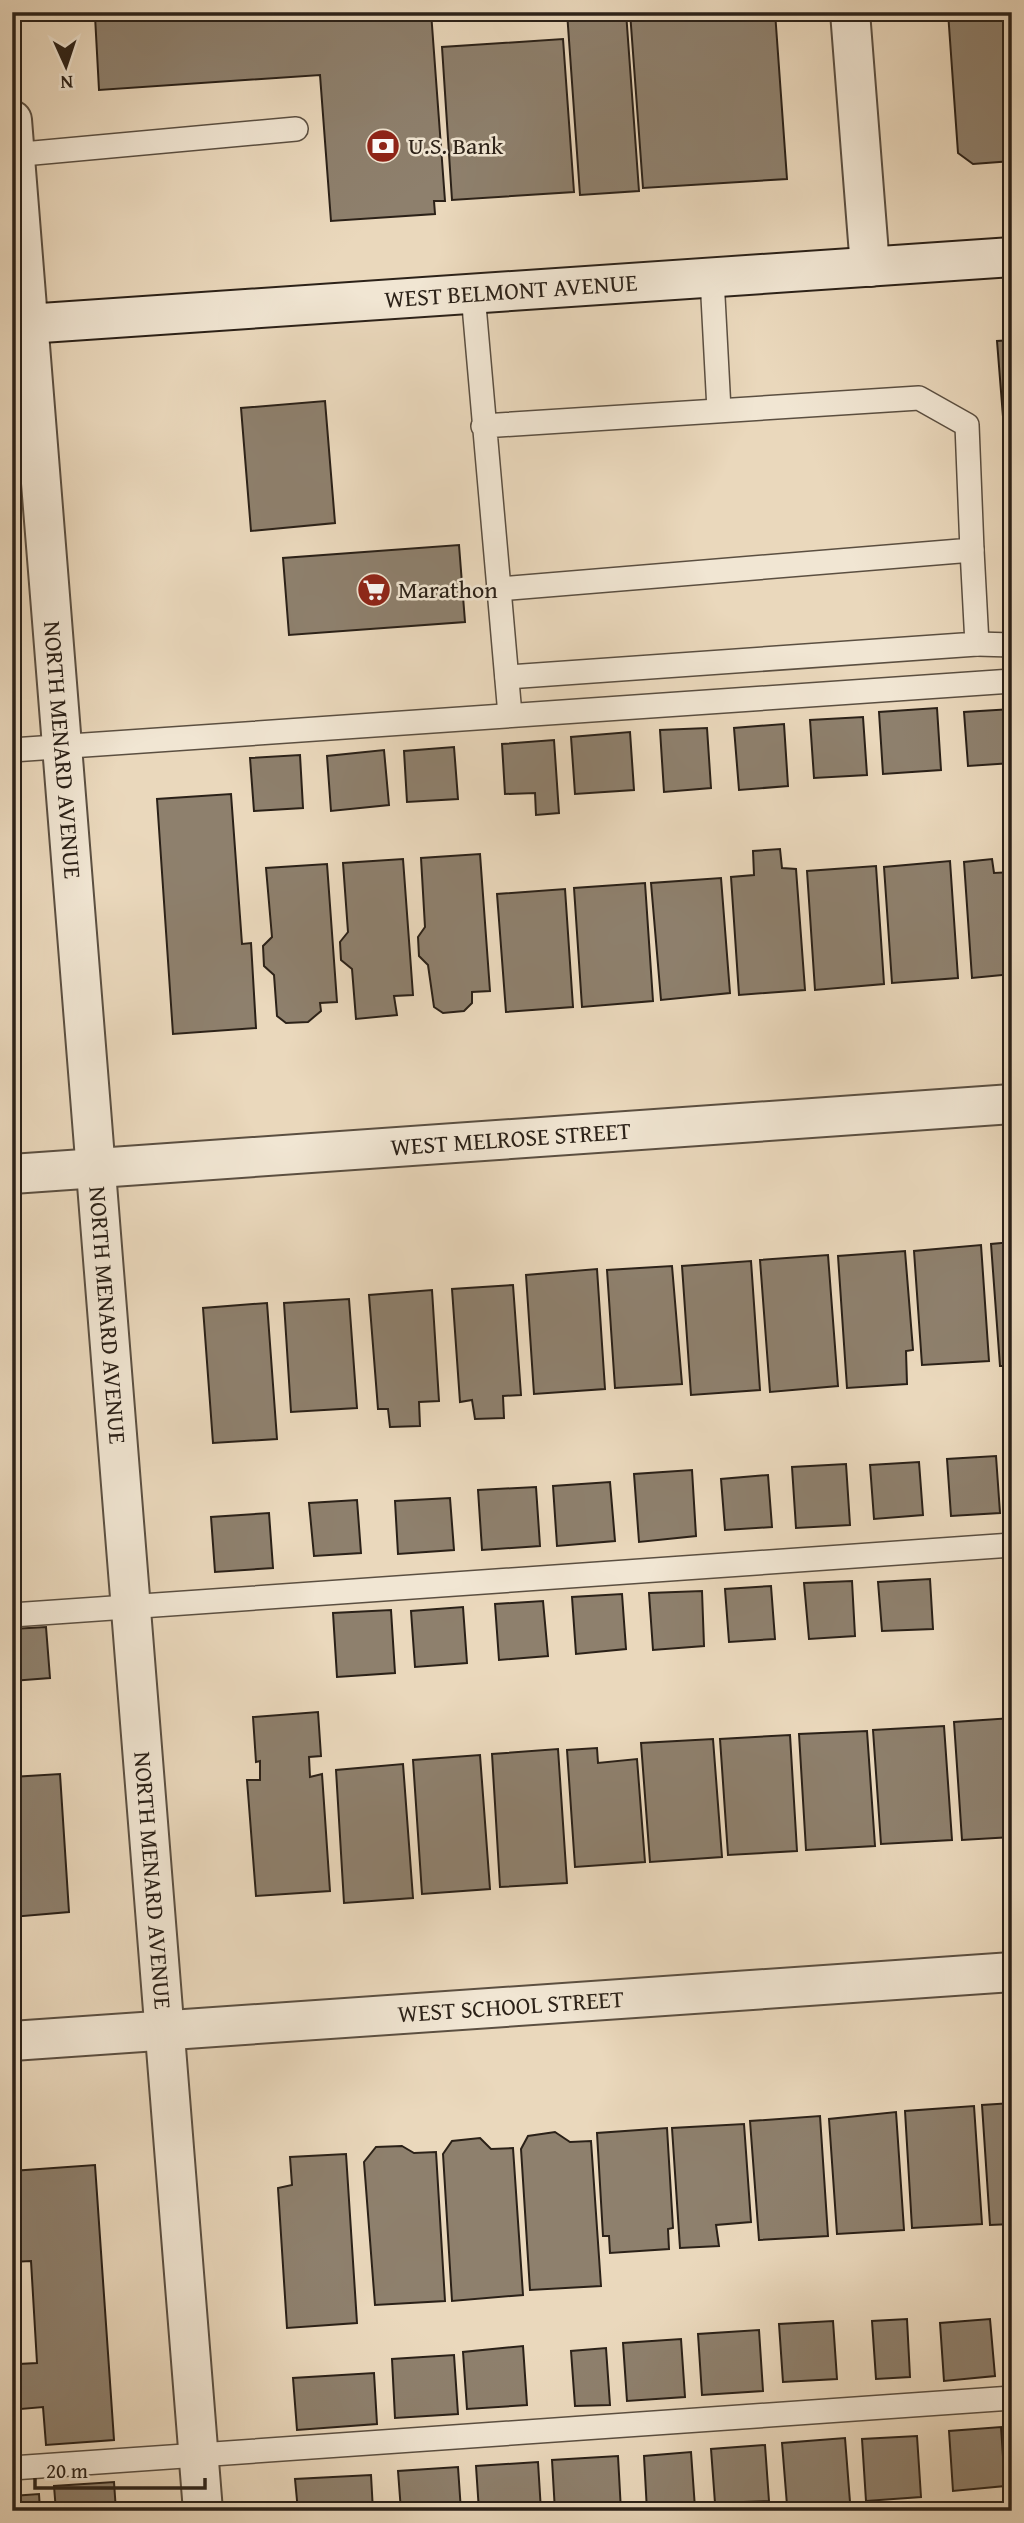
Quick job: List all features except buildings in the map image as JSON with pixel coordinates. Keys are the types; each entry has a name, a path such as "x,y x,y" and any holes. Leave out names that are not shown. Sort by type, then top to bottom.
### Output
{"street":[{"path":"850,12 870,267"},
{"name":"NORTH MENARD AVENUE","path":"13,143 20,325 62,746 203,2511"},
{"name":"WEST BELMONT AVENUE","path":"20,325 1012,257"},
{"name":"WEST MELROSE STREET","path":"12,1174 1012,1104"},
{"name":"WEST SCHOOL STREET","path":"12,2041 1012,1972"}],"lane":[{"path":"13,143 296,129"},
{"path":"712,278 719,410"},
{"path":"474,294 482,426 510,715"},
{"path":"482,426 919,398 967,425 977,644"},
{"path":"499,589 972,550"},
{"path":"507,677 977,644 1012,645"},
{"path":"12,750 1012,681"},
{"path":"12,1615 1012,1545"},
{"path":"12,2468 1012,2398"}],"place":[{"name":"U.S. Bank","path":"383,146"},
{"name":"Marathon","path":"374,590"}]}
